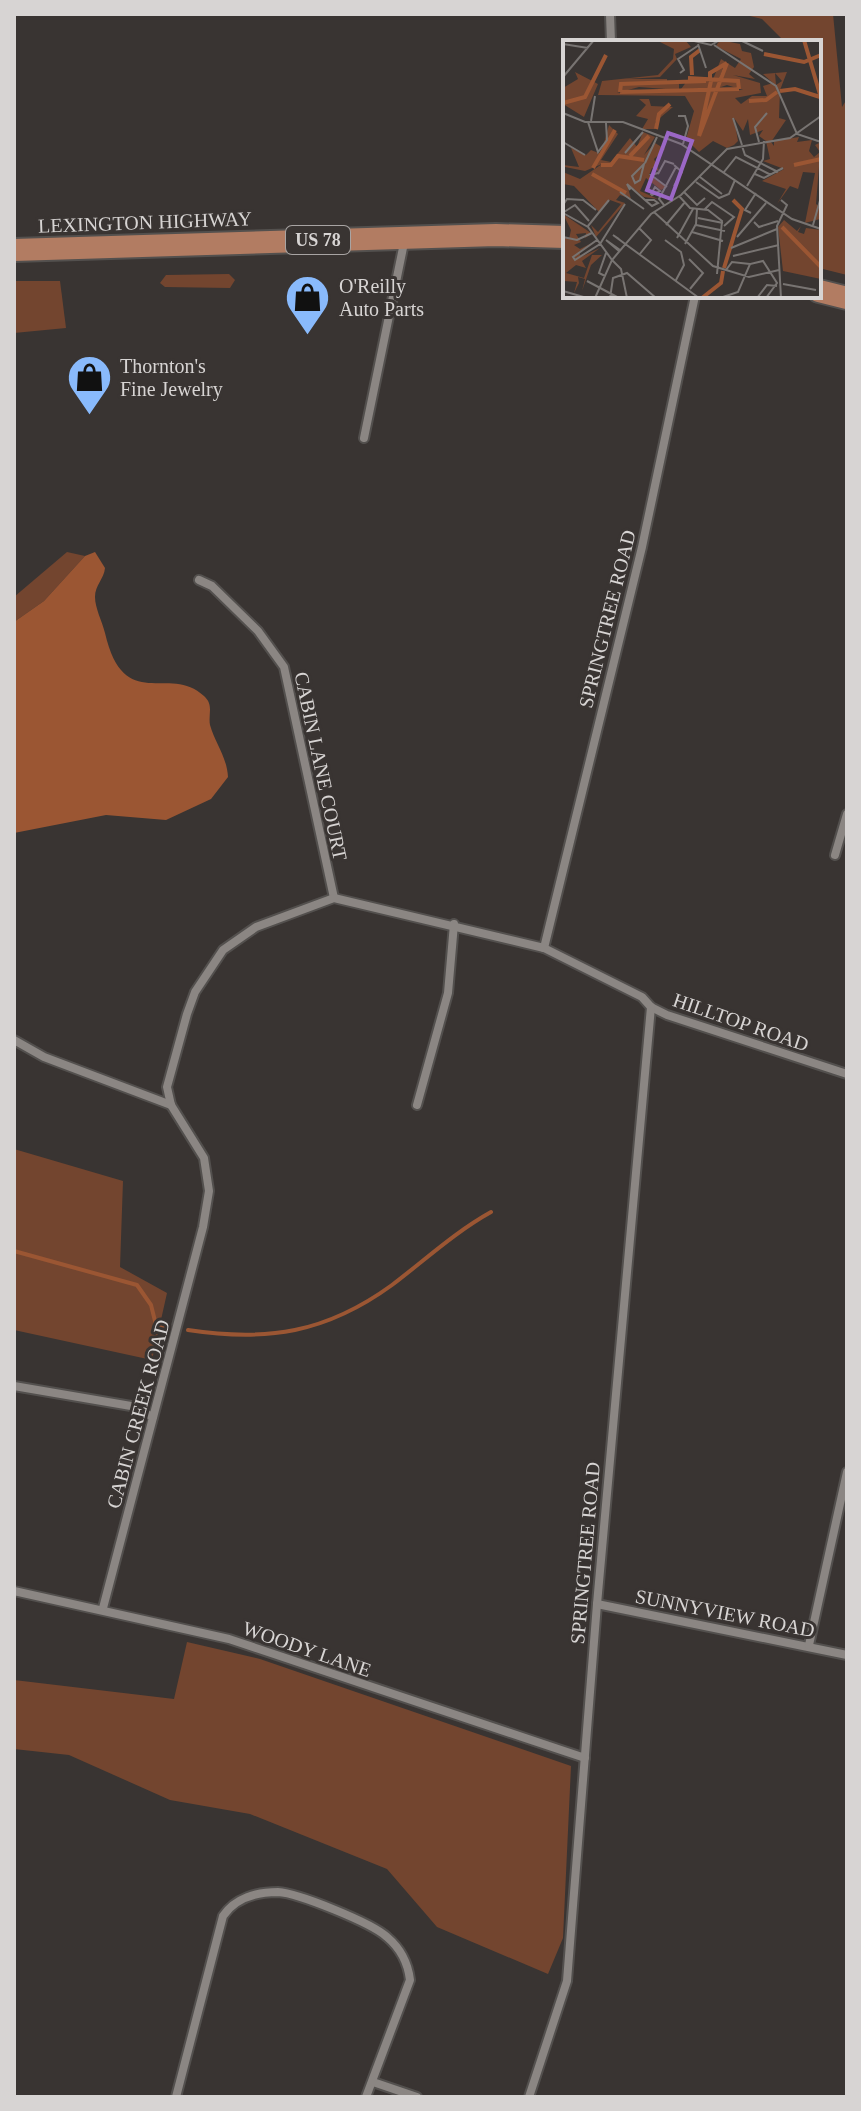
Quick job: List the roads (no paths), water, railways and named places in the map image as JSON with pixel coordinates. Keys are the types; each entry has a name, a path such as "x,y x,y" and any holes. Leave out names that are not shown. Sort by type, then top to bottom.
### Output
{"highway":[{"name":"LEXINGTON HIGHWAY","path":"14,250 406,238 563,237"},
{"path":"821,292 847,298"}],"street":[{"path":"610,14 611,40"},
{"path":"364,438 406,238"},
{"name":"SPRINGTREE ROAD","path":"544,948 642,547 695,298"},
{"name":"CABIN LANE COURT","path":"199,580 212,586 258,631 284,667 334,898"},
{"path":"835,855 847,814"},
{"path":"171,1105 167,1087 187,1014 212,964 223,950 256,927 334,898"},
{"name":"HILLTOP ROAD","path":"334,898 454,924 544,948 642,997 651,1007 847,1074"},
{"path":"417,1105 448,993 454,924"},
{"name":"SPRINGTREE ROAD","path":"529,2097 567,1981 597,1604 651,1007"},
{"path":"14,1040 44,1057 171,1105"},
{"name":"CABIN CREEK ROAD","path":"103,1608 203,1227 209,1191 204,1158 171,1105"},
{"path":"14,1386 131,1406 153,1417"},
{"path":"809,1645 847,1472"},
{"name":"WOODY LANE","path":"14,1591 103,1608 229,1639 585,1758"},
{"name":"SUNNYVIEW ROAD","path":"597,1604 847,1655"},
{"path":"176,2097 223,1916 240,1900 280,1892 363,1921 387,1936 405,1960 410,1980 366,2097"},
{"path":"373,2082 417,2097"}],"waterway":[{"path":"188,1330 270,1334 295,1330 343,1314 392,1285 453,1237 491,1212"},
{"path":"14,1251 137,1285 151,1305 156,1325 166,1327"}],"place":[{"name":"O'Reilly Auto Parts","path":"308,336"},
{"name":"Thornton's Fine Jewelry","path":"89,417"}]}
